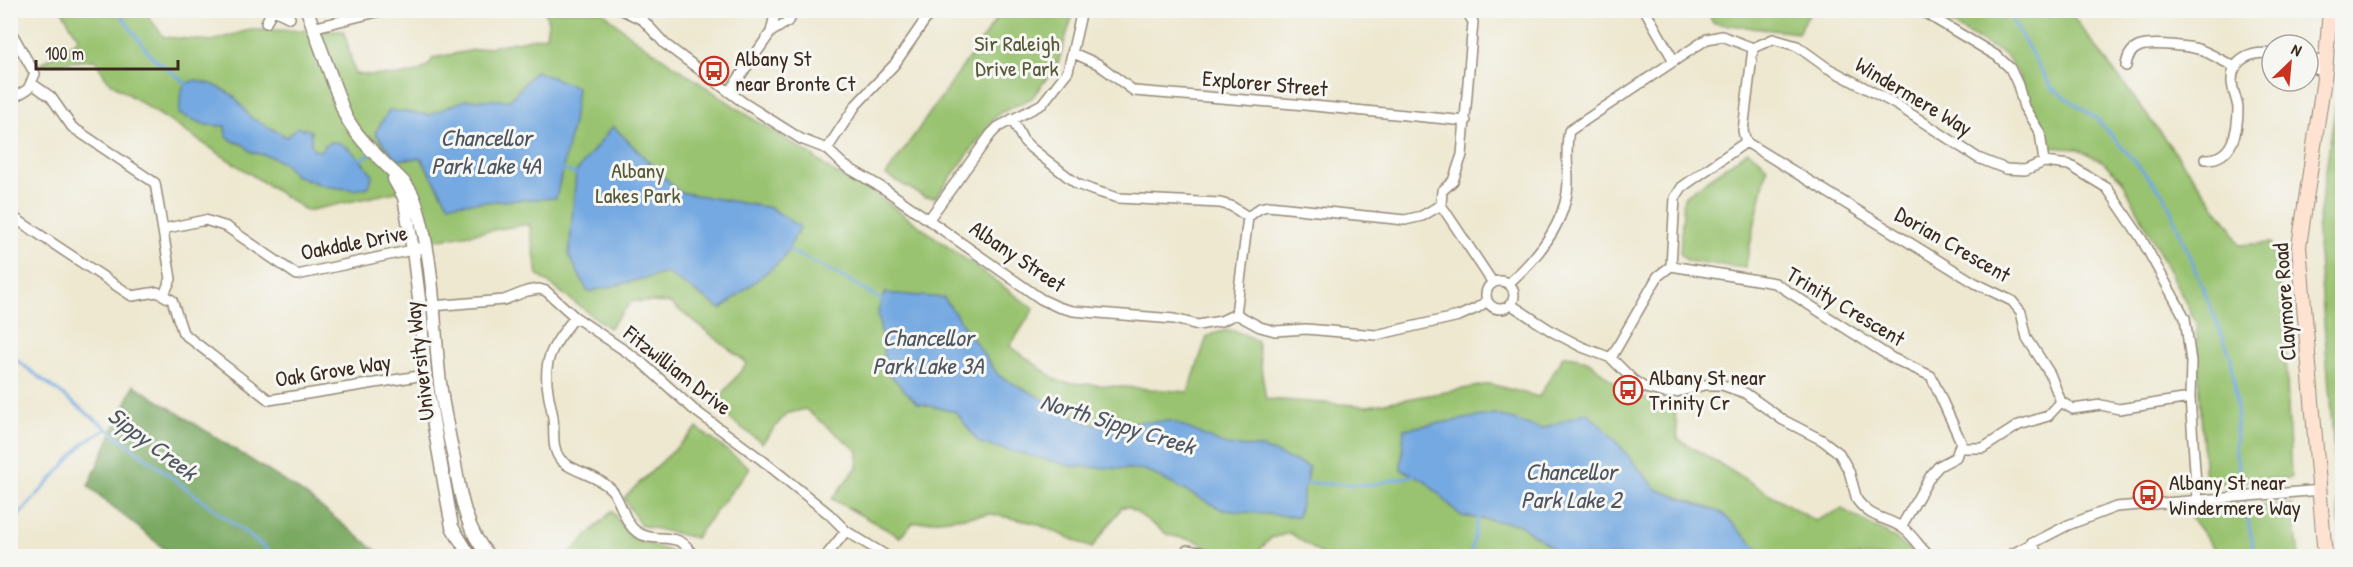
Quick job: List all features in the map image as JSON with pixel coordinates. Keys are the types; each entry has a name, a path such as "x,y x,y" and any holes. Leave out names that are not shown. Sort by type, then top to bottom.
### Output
{"main road":[{"name":"Claymore Road","path":"2325,556 2299,246 2325,66 2330,10"}],"street":[{"path":"266,22 273,10 290,18"},
{"name":"University Way","path":"307,10 345,115 353,130 386,166 404,196 435,306 440,384 462,505 480,546 489,556"},
{"name":"Albany Street","path":"622,10 644,20 664,44 729,92 801,139 827,149 845,166 886,190 1021,285 1058,307 1073,311 1174,319 1198,325 1221,321 1236,314"},
{"path":"644,20 650,10"},
{"path":"729,92 771,32 776,10"},
{"path":"771,32 787,22 796,10"},
{"path":"827,149 856,105 894,65 932,10"},
{"path":"929,219 990,134 1042,104 1068,71 1082,10"},
{"path":"1645,10 1674,61"},
{"path":"1920,10 2007,64 2018,85 2024,107 2040,133 2044,162"},
{"path":"312,28 380,11"},
{"path":"1468,11 1473,22 1462,155 1452,181 1443,191 1441,205 1493,283"},
{"path":"10,30 35,74 28,89 10,100"},
{"path":"1508,284 1536,256 1561,220 1568,184 1566,147 1569,131 1707,39 1722,36 1753,48 1743,131 1746,142 1682,187 1675,198 1671,266 1658,276 1611,358"},
{"name":"Windermere Way","path":"1753,48 1773,39 1797,46 1826,67 1897,105 1978,158 2006,169 2025,170 2044,162 2069,165 2108,188 2141,238 2185,318 2191,362 2190,398 2197,499"},
{"path":"2126,66 2131,52 2145,44 2191,48 2209,54 2221,66 2235,70"},
{"name":"Explorer Street","path":"1073,52 1098,64 1134,92 1294,104 1466,121"},
{"path":"2205,159 2224,155 2233,142 2238,108 2233,85 2235,70 2250,55 2260,55"},
{"path":"2320,64 2325,66"},
{"path":"2320,66 2325,66"},
{"path":"10,215 132,296 157,292 164,294 171,279 155,183 72,127 51,97 31,83"},
{"path":"1012,120 1023,140 1031,148 1077,184 1118,198 1220,203 1231,206 1248,217"},
{"name":"Dorian Crescent","path":"1746,142 1975,283 2012,301 2021,312 2027,338 2050,374 2061,402"},
{"path":"1441,205 1422,216 1404,220 1268,206 1260,208 1248,217 1236,314 1260,327 1275,331 1296,328 1376,335 1458,316 1487,301"},
{"name":"Oakdale Drive","path":"163,229 205,220 227,227 297,275 419,249"},
{"name":"University Way","path":"419,249 425,375 452,527 470,556"},
{"name":"Trinity Crescent","path":"1671,266 1774,283 1892,358 1931,375 1961,442 1959,448"},
{"path":"1493,283 1508,284 1514,295 1510,304 1499,309 1487,301 1487,291 1493,283"},
{"name":"Fitzwilliam Drive","path":"420,307 504,300 539,289 552,295 575,317 640,361 689,405 762,460 846,531 887,556"},
{"name":"Oak Grove Way","path":"164,294 172,300 183,333 269,400 425,375"},
{"path":"1510,304 1553,332 1582,347 1611,358 1637,384 1654,391 1677,392 1722,385 1745,393 1783,420 1832,446 1844,460 1857,500 1861,505 1876,518 1901,527 1930,556"},
{"path":"575,317 556,342 546,364 547,391 553,415 556,453 570,467 587,473 614,492 627,519 637,532 675,539 686,546 693,556"},
{"path":"1901,527 1932,475 1939,466 1956,457 1959,448 1983,448 2019,425 2048,416 2061,402 2073,409 2101,405 2119,409 2190,398"},
{"path":"2008,556 2032,542 2116,507 2321,490"},
{"path":"826,556 846,531"},
{"path":"2032,542 2038,556"},
{"path":"1181,556 1187,550 1205,553 1209,556"}],"green space":[{"name":"Albany Lakes Park","path":"62,11 144,11 164,37 212,41 249,30 344,31 355,74 387,76 419,71 433,58 546,36 548,22 545,11 602,11 632,37 755,120 810,154 833,172 864,186 1034,309 1010,346 1060,382 1188,392 1207,337 1221,331 1238,332 1257,341 1266,399 1368,406 1490,384 1539,397 1563,356 1573,357 1587,361 1629,392 1643,398 1674,405 1678,439 1815,521 1842,509 1895,538 1916,556 1324,556 1290,533 1271,538 1254,556 1217,556 1197,541 1168,535 1129,507 1122,507 1092,548 1035,523 991,514 913,523 900,537 832,499 857,467 858,451 805,409 786,414 762,443 713,406 747,363 670,303 632,301 609,328 538,275 529,224 436,240 414,188 307,211 108,81 95,60 39,65 79,39"},
{"name":"Sir Raleigh Drive Park","path":"1002,11 1074,11 1058,63 1032,98 998,114 936,197 925,197 886,175"},
{"path":"1707,11 1811,11 1798,33 1713,23"},
{"path":"1928,11 2069,11 2230,226 2239,245 2271,243 2284,307 2291,478 2205,483 2196,323 2122,180 2102,161 2078,149 2048,147 2043,131 2029,108 2018,73 2009,60 2002,53"},
{"path":"2342,60 2342,556 2317,232"},
{"path":"1748,151 1760,159 1767,168 1745,268 1687,261 1680,253 1684,197"},
{"path":"134,385 303,493 383,556 173,556 88,486"},
{"path":"697,428 750,468 695,538 640,525 624,498"},
{"path":"2292,504 2299,556 2220,556 2185,510"},
{"path":"612,511 630,537 680,555 567,556"}],"water":[{"name":"Chancellor Park Lake 4A","path":"535,71 577,87 573,123 556,198 448,204 421,158 397,160 375,133 389,110 429,115 465,100 510,100"},
{"path":"195,80 214,85 233,95 251,118 287,137 297,127 311,131 311,144 314,150 320,151 327,144 334,142 349,148 373,175 368,187 355,190 324,186 294,175 286,165 272,157 251,152 244,145 233,141 226,135 225,126 206,125 179,114 182,89"},
{"path":"613,126 679,192 771,208 800,227 783,259 721,309 667,273 588,292 569,256 576,172"},
{"name":"Chancellor Park Lake 3A","path":"885,293 944,298 999,376 1091,424 1172,421 1225,445 1263,448 1309,467 1298,517 1223,510 1145,470 1071,466 979,443 956,412 917,403 886,371 878,311"},
{"name":"Chancellor Park Lake 2","path":"1587,412 1614,439 1656,489 1722,513 1758,549 1771,556 1555,556 1553,548 1518,524 1461,516 1424,480 1401,469 1404,429 1495,414 1541,429"}],"waterway":[{"name":"North Sippy Creek","path":"117,10 151,56 188,85"},
{"path":"2006,10 2052,88 2096,118 2165,196 2231,357 2237,408 2235,447 2252,543 2257,556"},
{"name":"North Sippy Creek","path":"356,161 372,154"},
{"name":"North Sippy Creek","path":"561,168 577,175"},
{"name":"North Sippy Creek","path":"786,249 847,279 883,301"},
{"name":"Sippy Creek","path":"10,355 276,556"},
{"path":"10,525 84,443 107,429"},
{"name":"North Sippy Creek","path":"1303,483 1371,485 1415,475"},
{"path":"1470,556 1479,514"}],"place":[{"name":"Albany St near Bronte Ct","path":"714,71"},
{"name":"Albany St near Trinity Cr","path":"1628,390"},
{"name":"Albany St near Windermere Way","path":"2148,495"}]}
